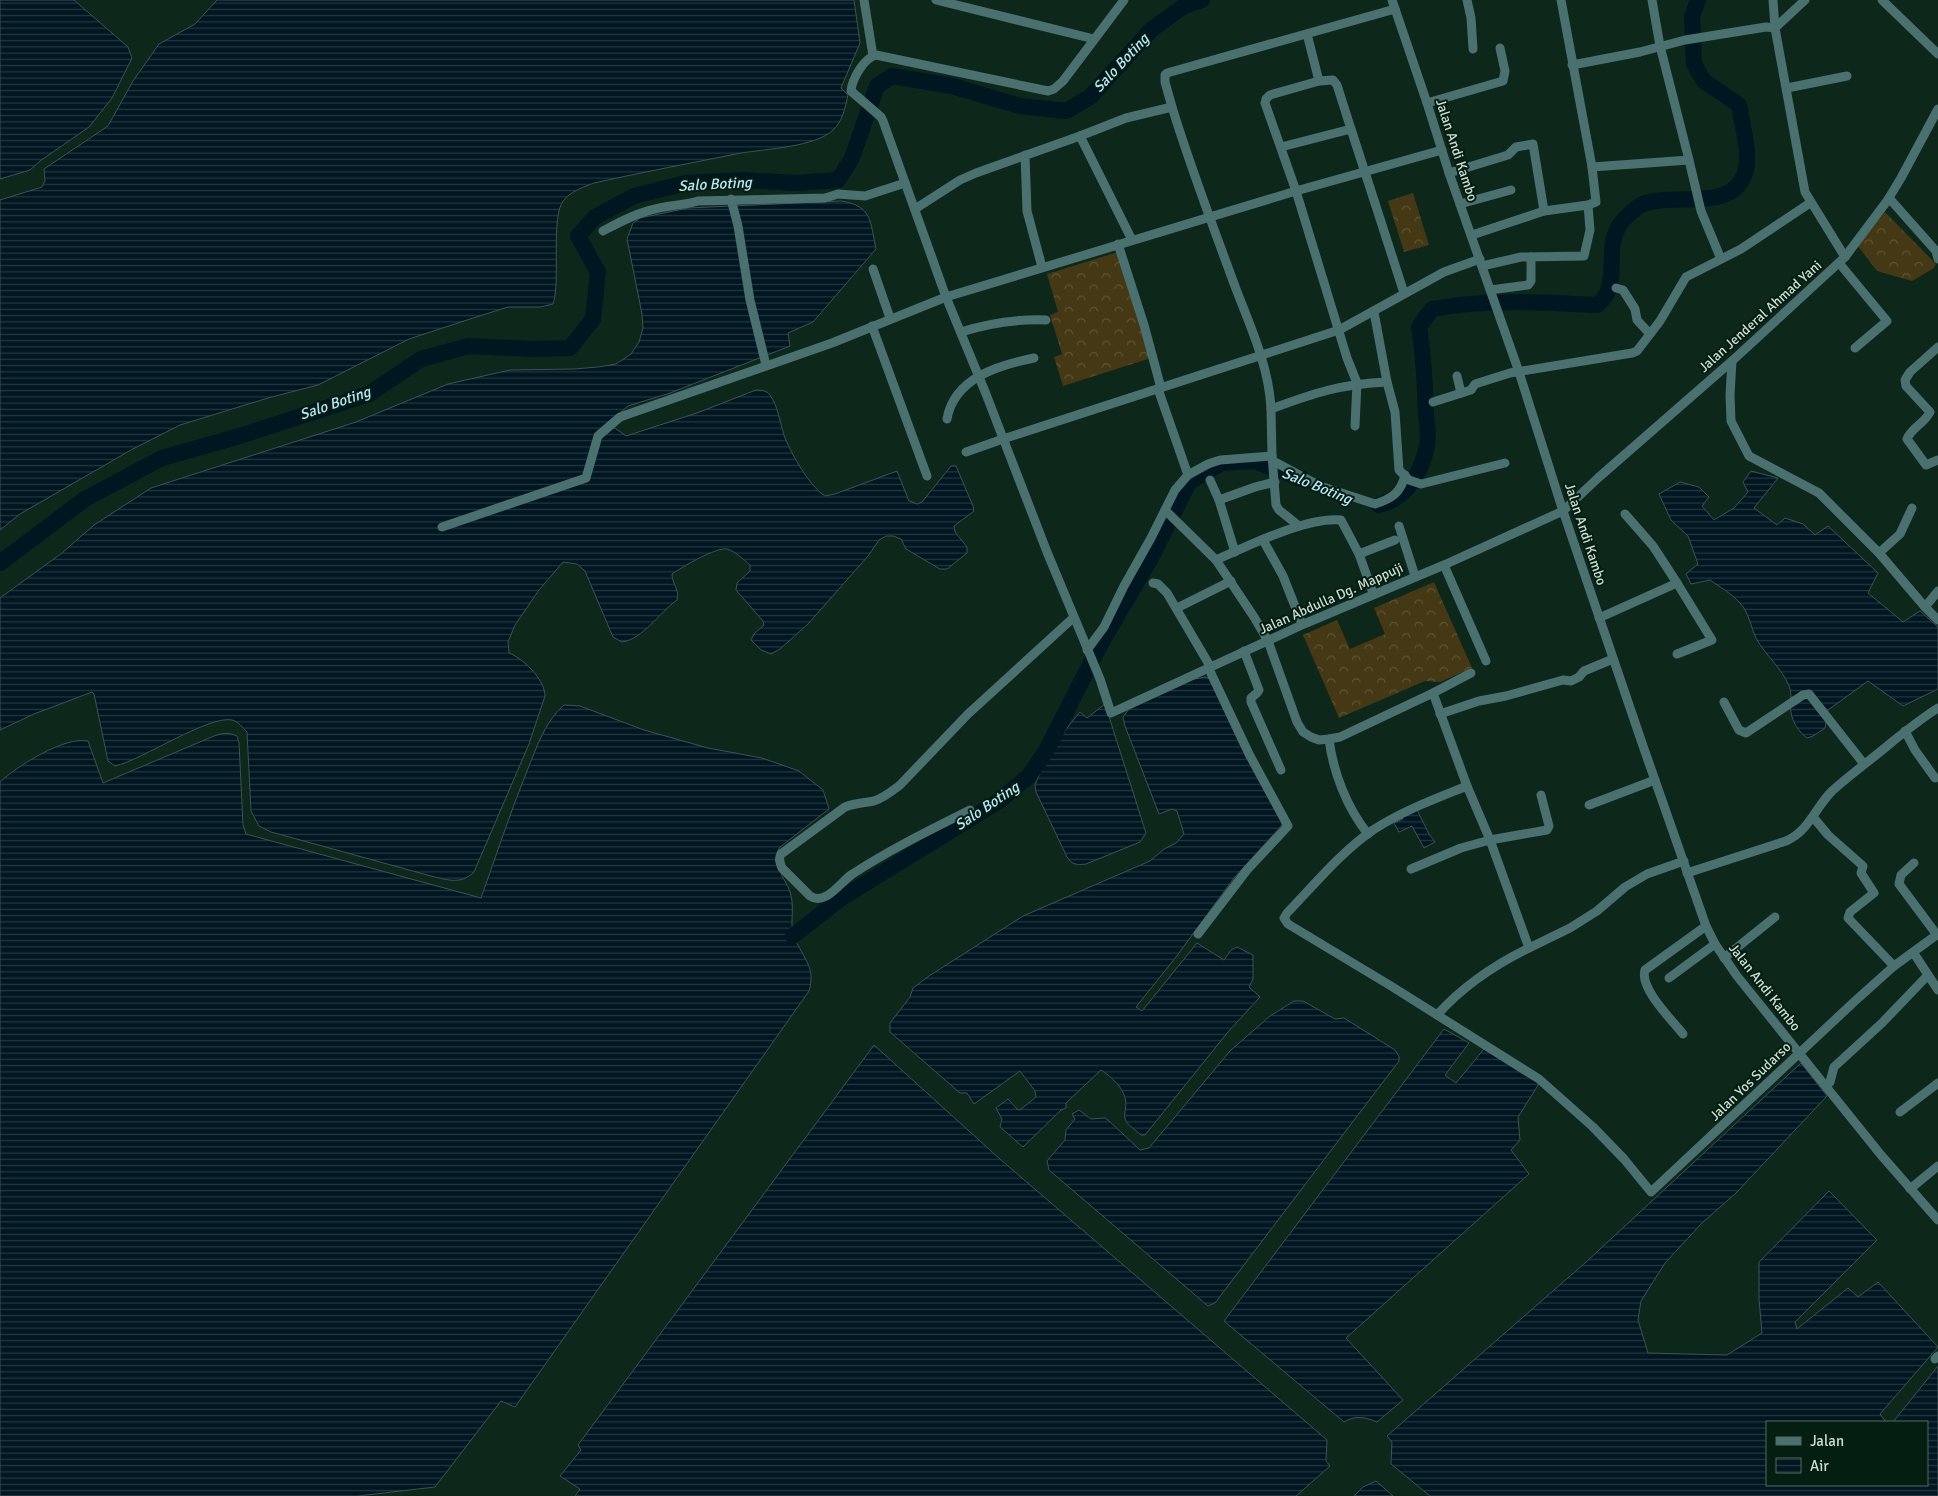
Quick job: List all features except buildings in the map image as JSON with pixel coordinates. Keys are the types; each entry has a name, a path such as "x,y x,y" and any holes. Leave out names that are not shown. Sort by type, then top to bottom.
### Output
{"street":[{"path":"864,0 873,56"},
{"path":"936,0 975,4 1094,39"},
{"path":"1088,651 946,296 881,116 851,91 853,82 860,70 869,58 873,56 960,71 1048,91 1054,90 1063,81 1124,0"},
{"path":"1467,0 1471,18 1472,49"},
{"path":"1472,235 1544,211 1588,205 1596,202 1592,166 1561,0"},
{"path":"1652,0 1660,46 1701,211 1721,259"},
{"path":"1773,0 1776,28 1803,183 1810,203 1842,260 1887,320 1855,348"},
{"path":"1572,65 1640,52 1685,40 1776,28 1805,0"},
{"path":"1882,0 1938,54"},
{"path":"1299,526 1277,508 1269,389 1261,355 1172,107 1165,75 1306,34 1393,4"},
{"name":"Jalan Andi Kambo","path":"1393,4 1449,173 1519,372 1599,618 1706,926 1724,958 1910,1189 1938,1220"},
{"path":"1306,34 1319,81"},
{"path":"1427,102 1503,81 1505,71 1500,48"},
{"path":"1787,88 1846,76"},
{"path":"1355,426 1357,383 1296,191 1265,103 1270,95 1319,81 1333,80 1337,85 1404,293"},
{"path":"915,209 960,180 1126,118 1172,107"},
{"name":"Jalan Jenderal Ahmad Yani","path":"1563,511 1598,478 1732,362 1842,260 1902,178 1938,109"},
{"path":"1281,147 1351,129"},
{"path":"1080,136 1132,240"},
{"path":"1449,173 1508,154 1516,147 1533,144 1544,211"},
{"path":"442,528 586,478 598,436 620,417 832,343 946,296 1296,191 1442,150"},
{"path":"1025,155 1028,211 1042,267"},
{"path":"1592,166 1689,160"},
{"path":"603,231 652,209 679,206 698,201 825,198 838,194 865,196 905,183"},
{"path":"1460,204 1511,190"},
{"path":"1889,198 1938,254"},
{"path":"731,199 738,226 750,300 766,365"},
{"path":"1433,402 1473,389 1476,384 1498,376 1632,354 1641,347 1686,277 1741,249 1810,203"},
{"path":"966,452 1339,330 1444,272 1512,258 1584,256 1590,230 1588,205"},
{"path":"1118,244 1144,325 1160,389 1188,475"},
{"path":"1490,290 1528,285 1531,281 1531,257"},
{"path":"873,269 890,318"},
{"path":"1616,288 1624,290 1635,309 1637,320 1650,334"},
{"path":"1374,312 1387,382 1395,412 1398,470 1407,478 1420,484 1505,463"},
{"path":"961,332 1000,322 1046,320"},
{"path":"872,326 927,476"},
{"path":"1938,347 1910,372 1905,380 1906,386 1930,412 1925,420 1908,434 1907,439 1926,466 1938,460"},
{"path":"947,419 953,400 963,388 979,375 1010,363 1034,358"},
{"path":"1732,362 1731,421 1749,456 1819,493 1879,553 1938,620"},
{"path":"1457,376 1461,393"},
{"path":"1271,409 1319,392 1357,383 1387,382"},
{"path":"1088,651 1104,627 1124,586 1166,511 1175,490 1188,475 1208,464 1220,460 1273,460 1320,486 1375,504 1394,496 1407,478"},
{"path":"1210,480 1219,500 1235,552"},
{"path":"1219,500 1275,480"},
{"path":"1879,553 1900,534 1912,508"},
{"path":"1166,511 1216,560 1231,581 1268,640 1297,722 1303,732 1311,737 1319,740 1329,740 1340,736 1433,693 1471,673"},
{"name":"Jalan Abdulla Dg. Mappuji","path":"1088,651 1100,679 1111,713 1302,624 1563,511"},
{"path":"1625,514 1653,546 1712,640 1677,654"},
{"path":"1216,560 1299,526 1319,520 1341,520 1359,554 1374,593"},
{"path":"1399,526 1415,576"},
{"path":"1263,540 1278,565 1302,624"},
{"path":"1359,554 1395,540"},
{"path":"1444,564 1486,661"},
{"path":"1177,608 1231,581"},
{"path":"1153,583 1158,584 1167,593 1177,608 1209,667 1249,754 1288,826 1247,870 1198,934"},
{"path":"1599,618 1677,583"},
{"path":"1925,607 1938,591"},
{"path":"970,810 868,864 823,898 814,899 810,896 782,868 779,862 781,854 845,808 852,804 873,801 890,793 900,785 976,707 1074,618"},
{"path":"1244,651 1259,690 1258,693 1251,696 1251,702 1281,770"},
{"path":"1440,714 1479,701 1506,696 1563,680 1571,681 1579,678 1584,671 1613,659"},
{"path":"1433,693 1467,786 1490,840 1529,948"},
{"path":"1724,702 1739,730 1746,733 1788,707 1803,695 1809,694 1864,764"},
{"path":"1687,873 1786,841 1796,835 1813,818 1820,805 1831,793 1905,731 1938,708"},
{"path":"1905,731 1915,750 1935,778"},
{"path":"1329,740 1333,765 1354,814 1368,834"},
{"path":"1590,805 1655,780"},
{"path":"1467,786 1404,812 1368,834 1336,863 1286,913 1284,918 1288,924 1437,1015 1450,1001 1485,973 1529,948 1570,928 1597,910 1625,887 1646,874 1684,860"},
{"path":"1411,869 1461,848 1490,840 1547,830 1549,826 1540,794"},
{"path":"1813,818 1828,835 1863,866 1860,871 1874,893 1850,912 1848,918 1894,966"},
{"path":"1914,863 1901,874 1899,884 1937,934"},
{"path":"1724,958 1775,917"},
{"path":"1684,1034 1651,994 1645,981 1644,973 1645,970 1706,926"},
{"name":"Jalan Yos Sudarso","path":"1437,1015 1546,1085 1624,1159 1651,1192 1894,966 1937,934"},
{"path":"1669,978 1715,944"},
{"path":"1913,952 1938,990"},
{"path":"1826,1086 1830,1082 1834,1067 1882,1023 1928,976"},
{"path":"1900,1112 1938,1083"},
{"path":"1910,1189 1938,1166"}],"green space":[{"path":"1413,193 1429,245 1404,252 1388,201"},
{"path":"1885,212 1936,264 1934,268 1912,281 1877,271 1857,245"},
{"path":"1118,252 1151,358 1063,386 1054,357 1062,354 1050,315 1058,312 1047,274"},
{"path":"1434,582 1472,668 1440,682 1425,681 1339,718 1303,635 1337,620 1350,649 1385,634 1374,608"}],"water":[{"path":"0,0 74,0 128,47 132,58 112,98 89,127 30,170 0,179"},
{"path":"217,0 854,0 860,43 841,88 848,95 843,114 839,123 825,136 803,144 741,153 594,183 570,194 560,208 558,219 556,234 556,281 553,304 540,307 508,307 467,320 409,339 318,385 180,425 131,450 20,514 0,530 0,200 42,187 45,181 44,169 108,126 133,81 159,44 195,24"},
{"path":"841,201 851,203 865,211 871,223 876,249 813,322 788,333 790,346 670,393 628,406 608,423 626,436 697,413 756,390 765,391 770,395 775,404 784,435 796,459 813,485 825,496 897,471 909,501 917,504 922,502 951,466 956,466 974,511 954,526 955,532 967,547 967,553 947,569 940,569 906,549 901,539 886,536 879,540 868,556 808,624 780,649 771,654 761,650 751,640 754,634 764,625 763,621 736,590 737,583 750,571 750,565 730,550 722,549 707,554 672,574 678,596 677,600 644,631 630,640 622,642 613,637 585,571 577,564 563,562 539,590 515,625 508,642 509,653 521,660 533,671 541,683 545,696 529,744 474,872 469,876 459,880 443,879 271,832 259,826 251,811 247,732 239,723 232,720 221,720 208,724 141,756 115,766 108,761 92,692 34,714 0,730 0,598 62,553 94,525 151,488 356,422 448,384 510,370 574,369 616,364 631,354 639,342 643,328 627,239 633,223 640,218 688,208"},
{"path":"1751,471 1778,478 1754,508 1777,525 1785,518 1803,524 1815,535 1828,526 1878,573 1868,593 1903,622 1920,611 1938,627 1938,689 1903,706 1868,681 1828,710 1825,728 1807,738 1801,733 1794,723 1792,716 1791,693 1786,679 1756,638 1748,615 1743,607 1710,580 1691,584 1686,574 1698,564 1688,536 1671,520 1659,494 1680,482 1699,487 1709,497 1702,506 1714,520 1734,508 1748,492 1743,482"},
{"path":"1206,677 1211,680 1282,819 1282,825 1234,878 1176,957 1136,1007 1142,1011 1197,943 1224,960 1231,950 1237,947 1253,955 1253,979 1249,987 1260,997 1228,1032 1145,1135 1141,1135 1126,1121 1126,1103 1121,1088 1101,1070 1066,1103 1066,1108 1061,1110 1023,1147 1000,1127 1002,1119 996,1108 1008,1099 1020,1110 1036,1097 1035,1091 1020,1071 974,1104 967,1093 960,1093 890,1032 890,1023 910,997 913,988 1023,916 1150,861 1164,849 1176,843 1184,834 1177,811 1172,809 1159,814 1123,717 1129,709 1194,679"},
{"path":"1105,704 1146,833 1140,842 1086,864 1077,864 1071,862 1067,857 1036,792 1035,785 1054,747 1080,712 1087,718"},
{"path":"564,705 580,706 644,730 708,748 762,758 799,771 823,790 829,809 780,847 776,859 791,897 794,937 811,972 809,991 515,1407 501,1401 435,1487 358,1496 0,1496 0,782 29,761 67,743 88,741 103,783 214,736 231,734 237,736 239,743 243,825 246,834 481,898 538,745 551,719"},
{"path":"1416,808 1435,842 1424,848 1412,826 1399,832 1394,823 1403,819 1401,815"},
{"path":"1294,1001 1303,1001 1335,1019 1344,1018 1395,1050 1399,1056 1399,1061 1215,1303 1208,1306 1049,1170 1047,1161 1065,1140 1066,1130 1075,1119 1072,1114 1079,1110 1091,1119 1105,1118 1140,1150 1149,1148 1230,1051 1270,1016"},
{"path":"1444,1029 1469,1043 1445,1075 1456,1083 1484,1049 1540,1082 1518,1117 1520,1140 1511,1150 1529,1174 1346,1338 1403,1400 1377,1422 1368,1419 1352,1418 1344,1422 1224,1321"},
{"path":"874,1045 1001,1160 1327,1440 1326,1461 1330,1466 1296,1496 575,1496 580,1489 560,1476 581,1450 578,1445"},
{"path":"1801,1063 1827,1096 1736,1193 1702,1223 1665,1263 1641,1301 1638,1320 1648,1353 1727,1355 1762,1333 1759,1299 1759,1262 1829,1191 1877,1240 1795,1322 1797,1329 1848,1288 1858,1297 1878,1282 1938,1347 1880,1414 1885,1421 1766,1421 1766,1486 1928,1486 1928,1421 1894,1421 1938,1366 1938,1496 1430,1496 1391,1464 1392,1442 1387,1436 1585,1263"},
{"path":"1376,1481 1393,1496 1354,1496 1363,1487"}],"waterway":[{"name":"Salo Boting","path":"0,563 85,499 162,458 243,435 369,394 421,359 469,346 534,349 570,348 593,319 598,272 578,236 595,217 634,196 686,183 744,180 795,183 838,180 852,158 877,86 892,76 952,86 1020,106 1066,111 1090,97 1152,29 1184,6 1202,0"},
{"name":"Salo Boting","path":"1379,505 1389,502 1405,491 1417,475 1427,446 1425,382 1419,327 1432,309 1493,303 1535,302 1597,305 1606,295 1610,285 1612,249 1616,231 1633,211 1641,205 1654,201 1716,197 1729,193 1739,184 1746,170 1747,163 1739,105 1704,81 1694,64 1692,17 1698,0"},
{"name":"Salo Boting","path":"793,936 840,899 999,801 1029,776 1046,751 1100,645 1151,558 1189,482 1221,463 1254,461 1302,479"}]}
